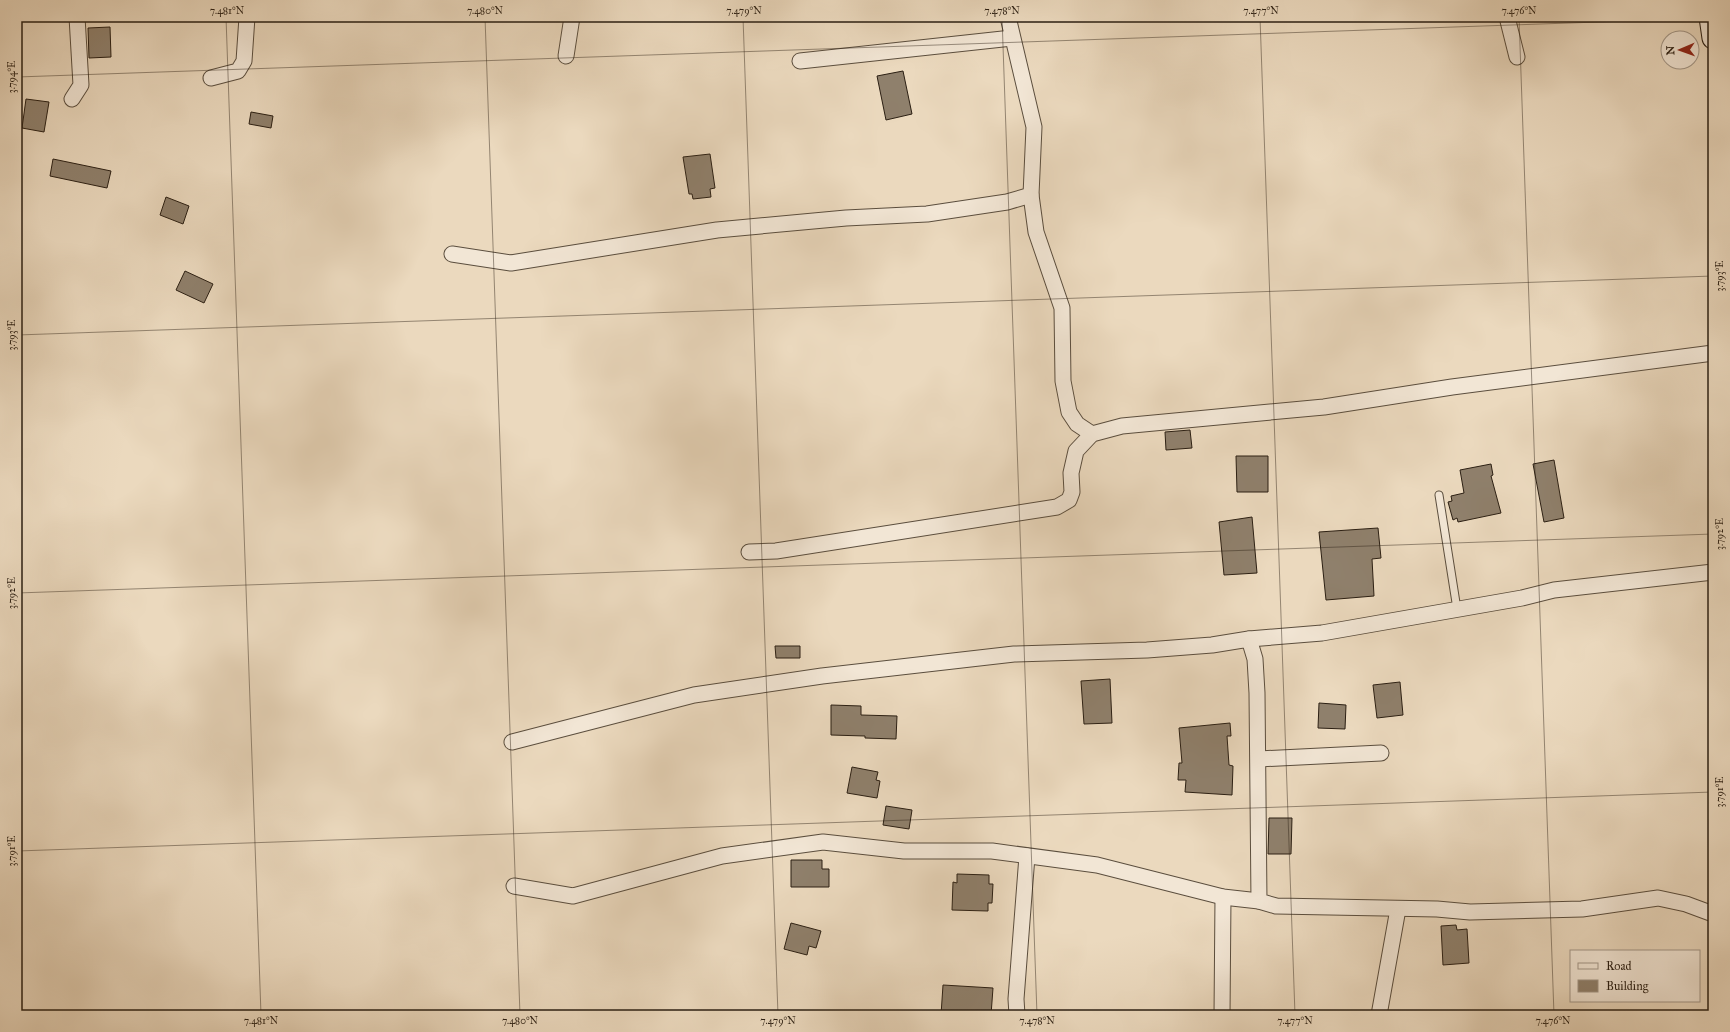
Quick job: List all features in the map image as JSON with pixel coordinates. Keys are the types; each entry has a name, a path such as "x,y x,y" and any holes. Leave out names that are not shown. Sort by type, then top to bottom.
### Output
{"main road":[{"path":"1710,17 1713,38"}],"street":[{"path":"72,99 81,85 77,17"},
{"path":"210,78 238,71 244,61 247,17"},
{"path":"566,56 572,17"},
{"path":"1008,17 1034,127 1031,195 1036,232 1062,308 1063,380 1069,412 1077,424 1092,434"},
{"path":"1507,17 1517,57"},
{"path":"800,61 1012,38"},
{"path":"452,254 511,263 717,230 846,218 927,214 1007,202 1031,195"},
{"path":"749,552 784,550 1058,507 1069,500 1072,492 1071,473 1076,451 1092,434 1122,426 1324,407 1452,387 1713,353"},
{"path":"512,742 694,695 822,676 1014,654 1147,650 1212,645 1322,633 1522,598 1554,590 1713,572"},
{"path":"1249,640 1255,659 1259,759 1259,901"},
{"path":"1259,759 1381,753"},
{"path":"514,886 573,896 722,856 823,842 904,851 992,851 1097,865 1223,897 1259,901 1276,906 1470,912 1582,909 1658,898 1686,904 1713,914"},
{"path":"1017,1015 1016,1000 1026,856"},
{"path":"1222,1015 1223,897"},
{"path":"1379,1015 1398,909"}],"lane":[{"path":"1439,495 1457,609"}],"building":[{"path":"110,27 111,57 89,58 88,28"},
{"path":"903,71 912,114 886,120 877,76"},
{"path":"26,99 49,102 44,132 22,128"},
{"path":"251,112 273,116 271,128 249,124"},
{"path":"710,154 715,188 710,189 711,197 693,199 692,194 689,194 683,157"},
{"path":"53,159 111,171 107,188 50,176"},
{"path":"166,197 189,206 183,224 160,215"},
{"path":"185,271 213,284 204,303 176,290"},
{"path":"1190,430 1192,448 1166,450 1165,432"},
{"path":"1236,456 1268,456 1268,492 1237,492"},
{"path":"1554,460 1564,518 1544,522 1533,464"},
{"path":"1491,464 1493,475 1491,476 1501,513 1458,522 1457,518 1453,520 1448,502 1452,501 1451,496 1464,493 1460,470"},
{"path":"1252,517 1257,573 1224,575 1219,522"},
{"path":"1378,528 1381,558 1372,559 1374,596 1326,600 1319,532"},
{"path":"775,646 800,646 800,658 776,658"},
{"path":"1110,679 1112,723 1084,724 1081,681"},
{"path":"1400,682 1403,715 1377,718 1373,685"},
{"path":"1319,703 1346,705 1345,729 1318,728"},
{"path":"831,705 861,706 861,715 897,716 896,739 831,735"},
{"path":"1230,723 1231,736 1227,736 1229,765 1233,766 1232,795 1185,792 1186,780 1178,780 1179,763 1182,763 1179,728"},
{"path":"852,767 878,772 876,780 880,781 877,798 847,793"},
{"path":"886,806 912,810 909,829 883,825"},
{"path":"1269,818 1292,818 1291,854 1268,854"},
{"path":"791,860 822,860 822,869 829,869 829,887 791,887"},
{"path":"957,874 989,875 989,884 993,884 992,903 988,903 988,911 952,910 953,882 957,883"},
{"path":"791,923 821,931 816,948 809,946 807,955 784,949"},
{"path":"1456,925 1457,930 1467,929 1469,963 1443,965 1441,926"},
{"path":"943,985 993,988 991,1015 941,1015"}]}
